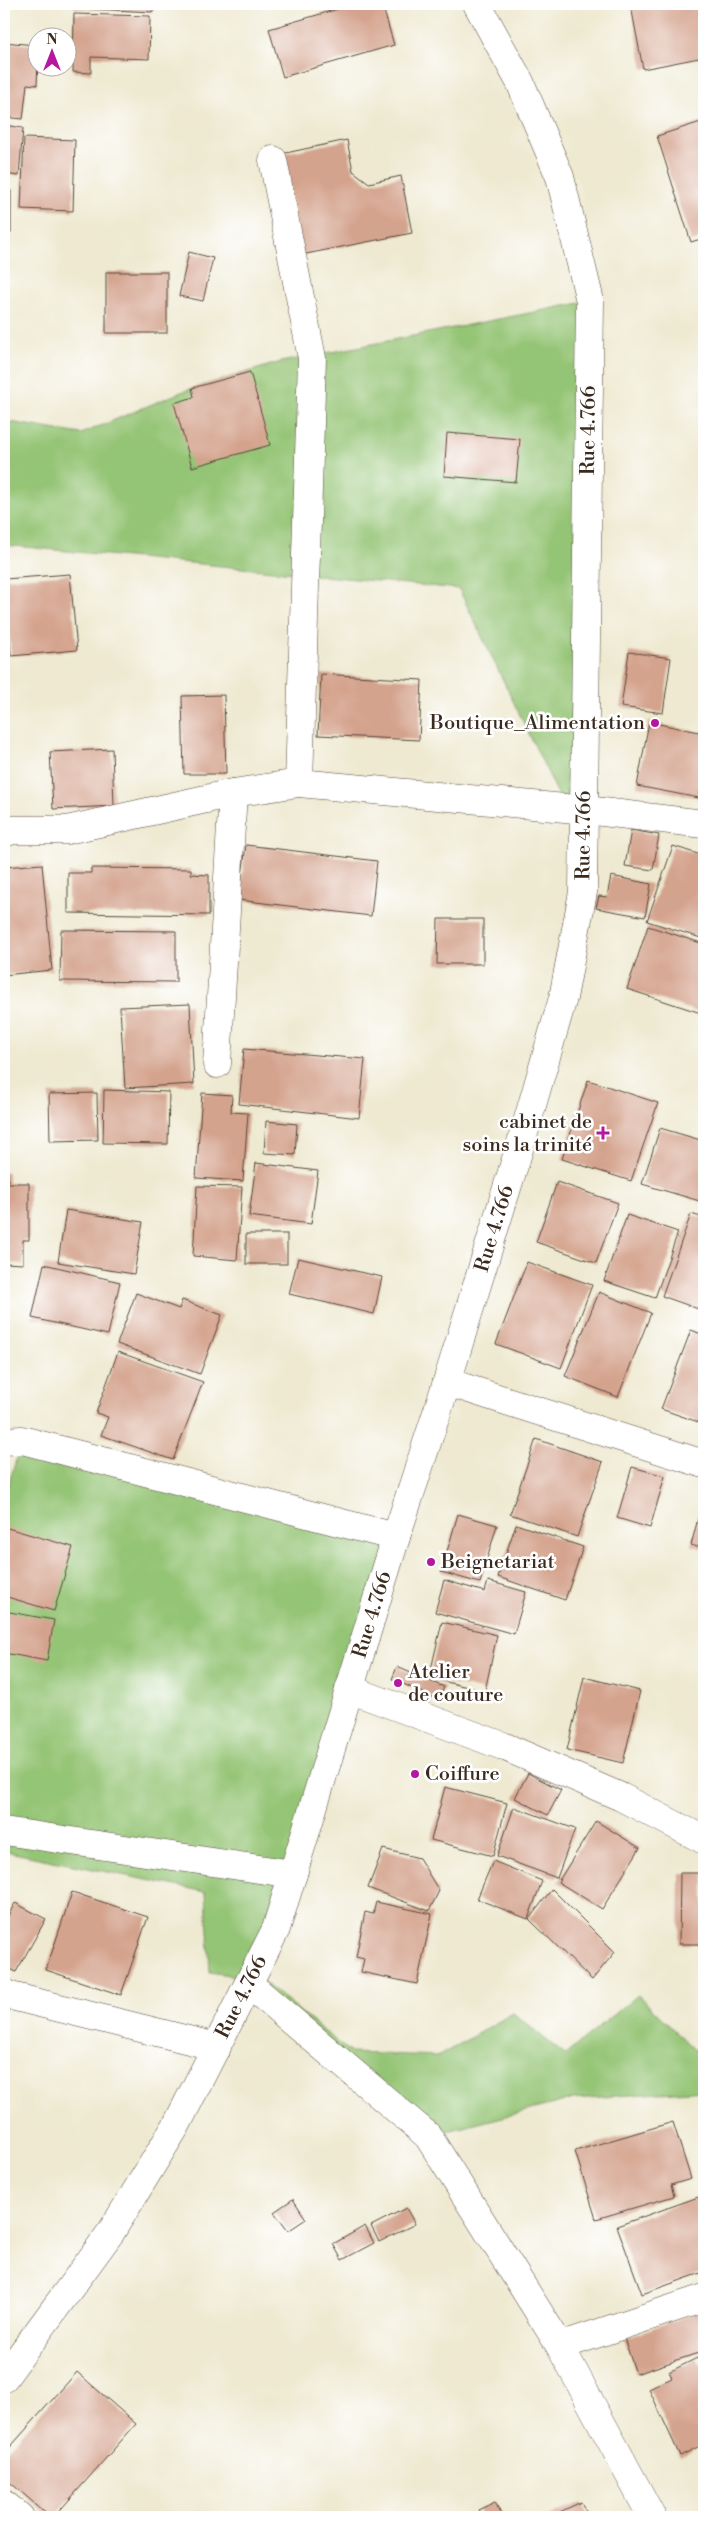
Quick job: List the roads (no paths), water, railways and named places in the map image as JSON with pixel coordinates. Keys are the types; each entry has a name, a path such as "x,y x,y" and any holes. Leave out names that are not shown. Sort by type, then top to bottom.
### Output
{"street":[{"name":"Rue 4.766","path":"4,2378 111,2232 176,2126 250,1985 276,1929 396,1537 448,1382 563,998 584,892 590,301 560,177 520,82 477,4"},
{"path":"273,160 312,358 299,782"},
{"path":"4,833 13,830 67,830 233,793 299,782 586,810 704,824"},
{"path":"217,1064 233,793"},
{"path":"448,1382 704,1464"},
{"path":"4,1441 22,1440 396,1537"},
{"path":"349,1689 512,1750 621,1797 704,1840"},
{"path":"4,1833 293,1874"},
{"path":"250,1985 428,2136 560,2346 652,2517"},
{"path":"4,1992 7,1995 217,2047"},
{"path":"560,2346 704,2298"},
{"path":"4,2504 20,2517"}],"place":[{"name":"Boutique_Alimentation","path":"655,723"},
{"name":"cabinet de soins la trinité","path":"603,1133"},
{"name":"Beignetariat","path":"431,1562"},
{"name":"Atelier de couture","path":"398,1683"},
{"name":"Coiffure","path":"415,1774"}]}
